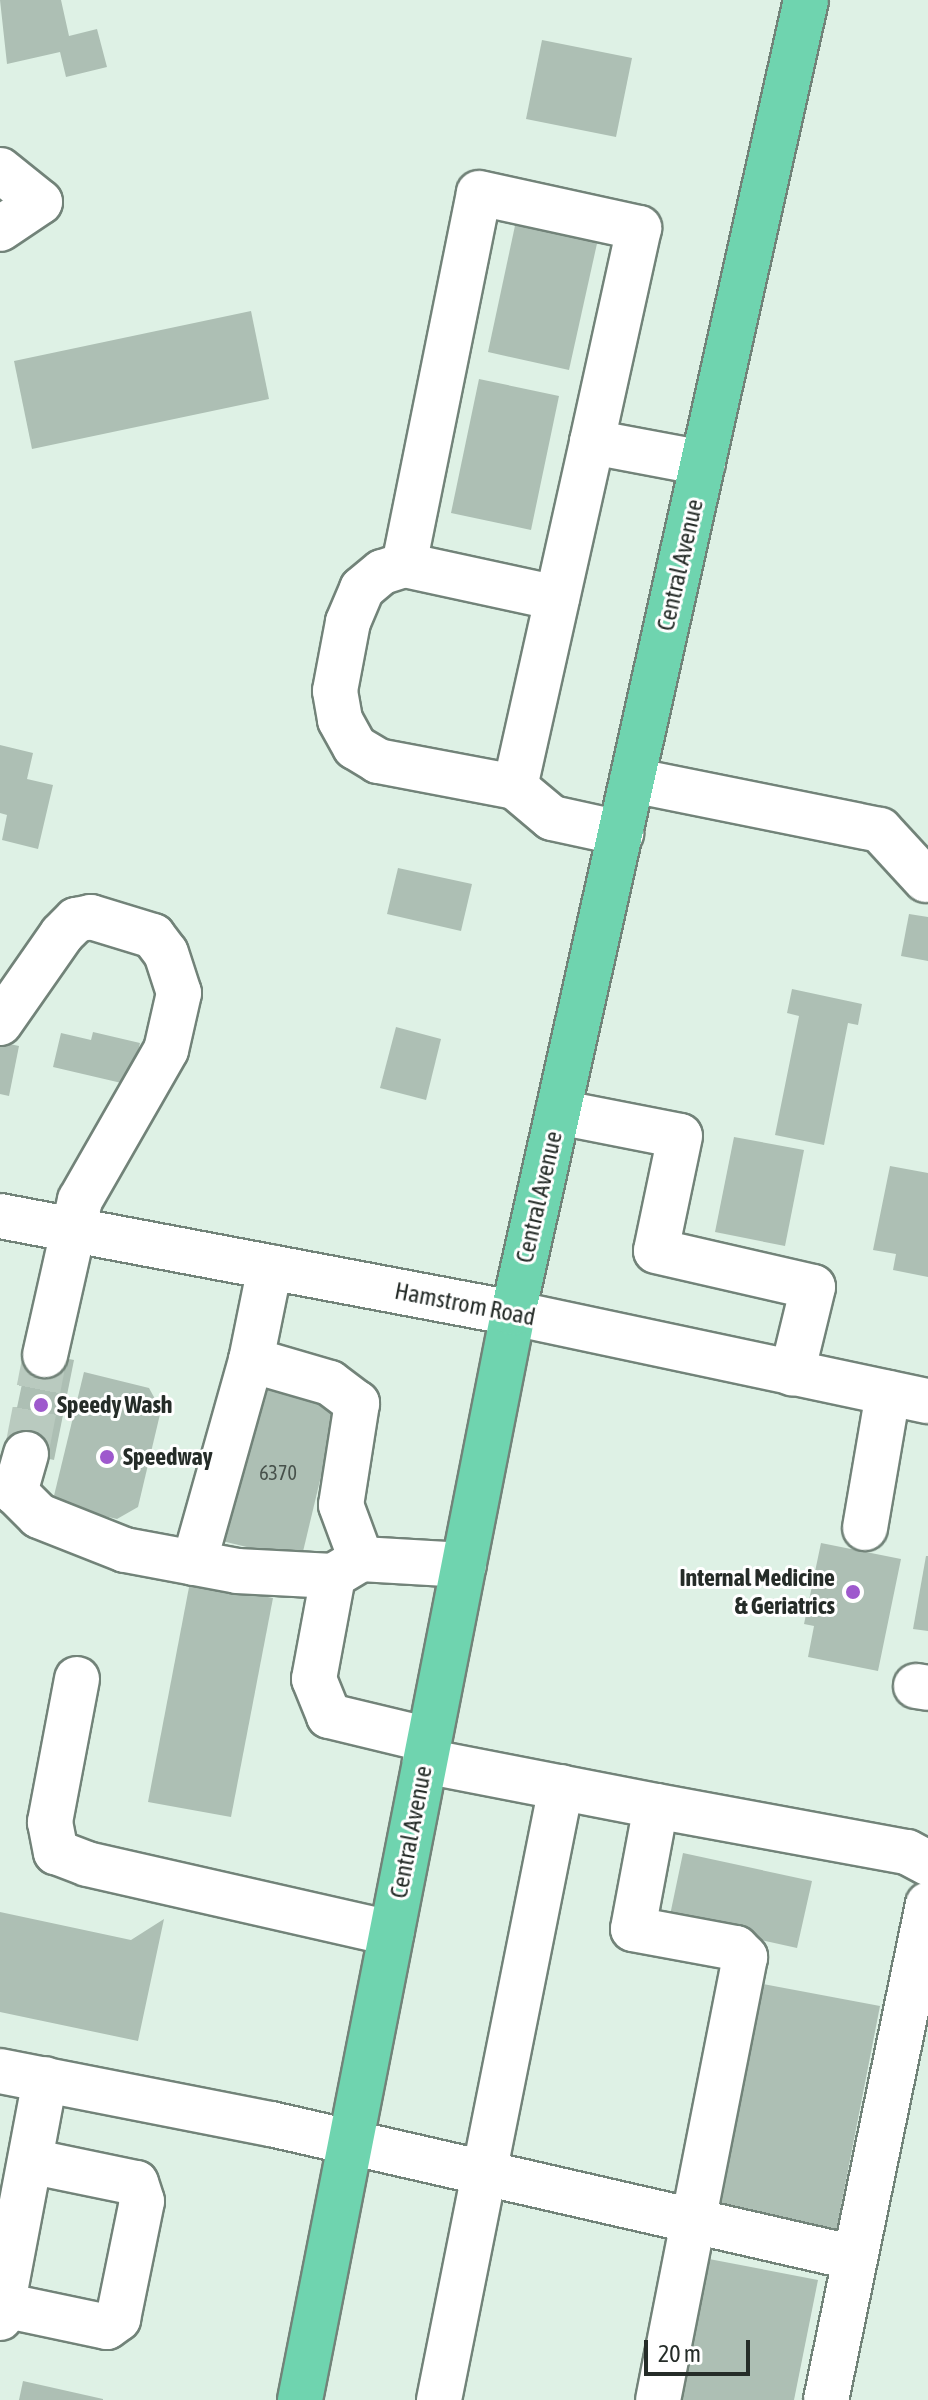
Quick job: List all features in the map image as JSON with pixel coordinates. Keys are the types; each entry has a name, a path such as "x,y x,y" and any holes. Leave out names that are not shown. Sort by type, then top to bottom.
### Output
{"main road":[{"name":"Central Avenue","path":"300,2400 513,1313 806,0"}],"street":[{"path":"0,170 40,202 0,229"},
{"path":"404,565 479,193 639,228 515,787"},
{"path":"592,442 703,463"},
{"path":"557,598 404,565 382,572 362,589 348,622 335,691 340,720 355,747 378,761 515,787 552,818 621,833"},
{"path":"632,780 880,830 926,880"},
{"path":"0,1023 76,920 91,917 138,928 153,936 166,953 179,993 176,1022 166,1050 80,1200 70,1229 45,1355"},
{"path":"558,1112 680,1136 656,1251 813,1287 792,1373"},
{"name":"Hamstrom Road","path":"0,1216 513,1313 908,1397"},
{"path":"194,1563 251,1360 270,1267"},
{"path":"251,1360 330,1383 357,1403 341,1505 347,1567 314,1679 329,1716 427,1751 561,1787 907,1852 928,1863"},
{"path":"865,1528 908,1397"},
{"path":"26,1454 15,1492 39,1516 125,1550 237,1571 464,1565"},
{"path":"77,1679 50,1822 56,1852 87,1864 391,1933"},
{"path":"439,2400 561,1787"},
{"path":"656,1806 633,1929 736,1948 745,1957 696,2223 658,2400"},
{"path":"826,2400 928,1904"},
{"path":"0,2071 271,2124 351,2146 855,2258"},
{"path":"30,2161 136,2183 142,2201 118,2319 107,2327 1,2312 45,2079"}],"building":[{"path":"0,0 61,0 69,36 97,29 107,67 66,77 60,52 7,64"},
{"path":"542,40 632,58 616,137 526,119"},
{"path":"516,221 598,239 569,370 488,352"},
{"path":"251,311 269,399 32,449 14,361"},
{"path":"479,379 559,396 531,530 451,513"},
{"path":"0,745 33,753 27,779 53,785 38,849 2,840 7,815 0,813"},
{"path":"398,868 472,884 461,931 387,914"},
{"path":"909,914 928,917 928,961 901,956"},
{"path":"792,989 862,1004 858,1025 848,1023 824,1145 775,1135 799,1016 787,1013"},
{"path":"396,1027 441,1039 426,1100 380,1088"},
{"path":"93,1032 140,1043 130,1085 53,1067 61,1033 91,1040"},
{"path":"0,1042 19,1046 9,1096 0,1094"},
{"path":"734,1137 804,1150 785,1246 715,1232"},
{"path":"890,1166 928,1173 928,1277 893,1270 896,1254 873,1250"},
{"name":"Speedy Wash","path":"29,1351 74,1360 54,1460 8,1450"},
{"name":"Speedway","path":"84,1372 149,1388 161,1410 138,1507 117,1519 52,1504"},
{"name":"Speedway","path":"254,1385 338,1405 301,1560 218,1540"},
{"name":"Internal Medicine & Geriatrics","path":"821,1543 901,1559 878,1671 808,1657 814,1626 804,1624"},
{"path":"928,1556 928,1631 913,1629"},
{"path":"190,1582 273,1598 231,1817 148,1802"},
{"path":"683,1853 812,1881 797,1948 669,1920"},
{"path":"0,1912 131,1940 164,1919 138,2041 0,2012"},
{"path":"763,1984 880,2006 835,2237 719,2215"},
{"path":"709,2259 818,2280 794,2400 681,2400"},
{"path":"23,2381 103,2399 103,2400 19,2400"}],"tunnel":[{"path":"26,1454 45,1355"}],"place":[{"name":"Speedy Wash","path":"41,1405"},
{"name":"Speedway","path":"107,1457"},
{"name":"Internal Medicine & Geriatrics","path":"853,1592"}]}
